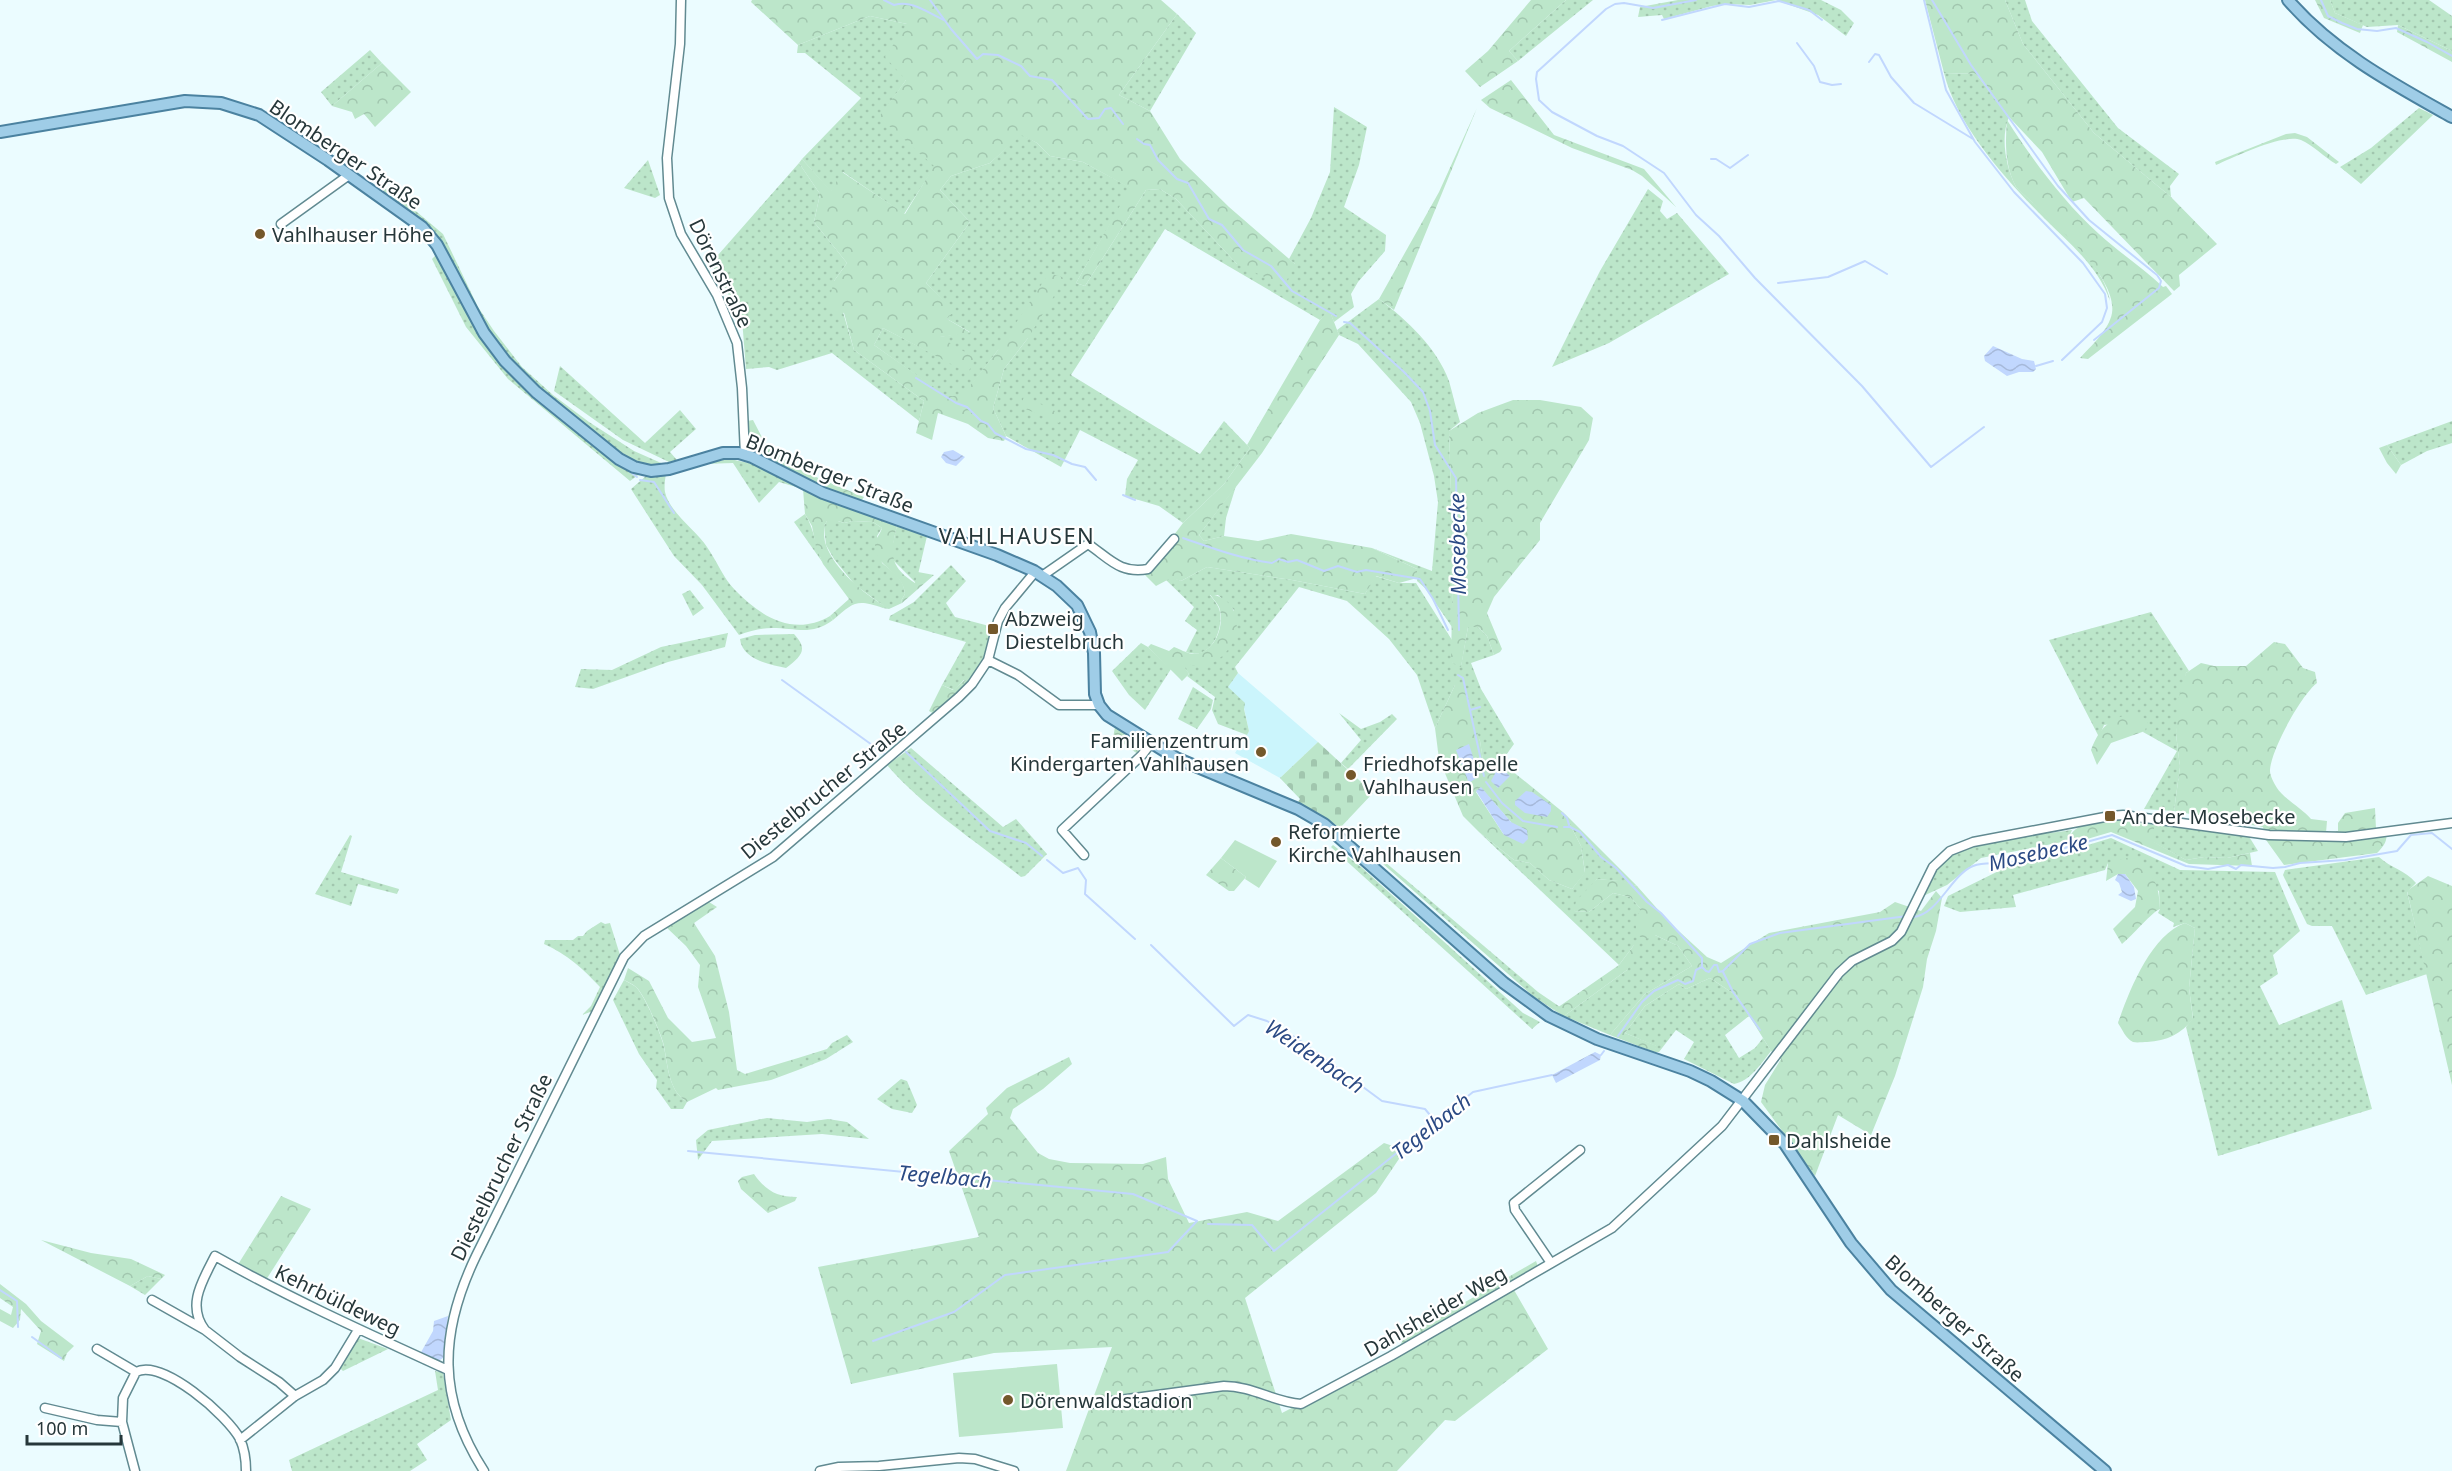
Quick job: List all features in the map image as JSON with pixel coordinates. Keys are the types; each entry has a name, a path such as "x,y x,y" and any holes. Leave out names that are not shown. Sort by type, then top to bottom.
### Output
{"main road":[{"path":"2288,0 2321,33 2350,57 2452,117"},
{"name":"Blomberger Straße","path":"0,132 185,101 221,103 266,118 402,212 428,233 442,254 477,322 505,361 536,392 619,459 634,467 651,471 669,469 723,453 745,455 770,465 823,493 968,544 1039,574 1072,599 1086,621 1093,643 1095,694 1099,705 1107,714 1179,760 1298,809 1324,824 1504,982 1549,1016 1597,1039 1690,1071 1743,1101 1785,1144 1851,1243 1891,1290 2105,1471"}],"street":[{"name":"Dörenstraße","path":"681,0 680,44 667,159 669,198 681,234 717,295 737,343 745,455"},
{"path":"281,224 349,175"},
{"name":"Diestelbrucher Straße","path":"484,1471 460,1427 453,1402 448,1370 450,1330 456,1301 465,1278 618,966 630,949 644,936 773,857 959,697 972,684 988,660 1000,616 1011,598 1039,574 1088,544 1120,567 1134,572 1148,569 1174,539"},
{"path":"988,660 1018,675 1059,705 1099,705"},
{"path":"1084,855 1062,830 1142,755 1151,743"},
{"path":"1743,1101 1839,973 1852,961 1892,940 1901,932 1933,867 1950,851 1973,842 2098,816 2123,815 2269,835 2346,837 2452,823"},
{"name":"Dahlsheider Weg","path":"1090,1404 1224,1386 1241,1386 1289,1403 1301,1404 1399,1351 1612,1228 1708,1139 1743,1101"},
{"path":"1551,1263 1515,1210 1514,1203 1516,1199 1580,1150"},
{"name":"Kehrbüldeweg","path":"205,1330 198,1321 198,1290 215,1256 269,1287 448,1370"},
{"path":"152,1300 205,1330 240,1357 279,1382 295,1396"},
{"path":"240,1440 295,1396 323,1380 335,1368 358,1330"},
{"path":"97,1349 136,1372"},
{"path":"135,1471 122,1422 123,1398 136,1372 143,1369 153,1370 188,1389 220,1412 240,1440 246,1471"},
{"path":"45,1408 97,1420 122,1422"},
{"path":"820,1471 839,1467 879,1466 959,1458 975,1459 1014,1471"}],"shaded area":[{"path":"1238,673 1318,742 1280,778 1235,753 1249,731 1244,708 1227,688"}],"green space":[{"path":"752,0 1161,0 1177,14 1119,95 1150,111 1180,159 1229,207 1295,264 1284,286 1237,264 1176,199 1160,189 1146,190 1085,286 1076,283 1130,188 1083,162 1050,156 1037,143 1021,135 990,163 951,176 940,190 970,222 926,283 954,311 947,319 971,333 940,337 975,358 968,373 883,328 874,345 947,396 962,396 998,350 1049,273 1065,278 1028,338 1004,369 993,408 1006,436 1004,441 988,438 968,424 938,413 932,440 916,433 924,401 854,350 844,313 827,309 834,281 847,263 814,222 820,194 799,163 802,159 831,191 842,172 905,214 934,166 879,117 906,80 885,57 907,24 870,16 798,45 751,2"},
{"path":"1531,0 1566,0 1509,51 1518,61 1480,87 1465,71 1488,51"},
{"path":"1566,0 1593,0 1518,61 1509,51"},
{"path":"1678,0 1776,0 1750,5 1712,6 1664,19 1662,15 1638,17 1640,7"},
{"path":"1776,0 1821,0 1841,10 1854,23 1846,36 1818,15"},
{"path":"1925,0 2005,0 2023,44 2094,133 2171,197 2217,244 2179,275 2180,286 2174,291 2084,198 2072,202 2042,152 2009,117 1976,74 1944,73"},
{"path":"2005,0 2025,0 2032,21 2118,128 2179,174 2170,186 2171,197 2094,133 2023,44"},
{"path":"2315,0 2330,0 2335,13 2363,25 2360,33 2324,18"},
{"path":"2330,0 2429,0 2452,16 2452,51 2398,25 2367,27 2335,13"},
{"path":"1177,14 1196,33 1150,111 1119,95"},
{"path":"870,16 907,24 906,80 880,117 935,166 904,214 843,172 831,192 802,159 861,98 805,53 797,53 798,45"},
{"path":"2398,25 2452,51 2452,62 2397,32"},
{"path":"370,50 382,63 332,106 321,92"},
{"path":"382,63 411,92 375,127 364,114 355,119 352,112 332,106"},
{"path":"1944,73 1976,74 2009,117 2006,125 2005,152 2009,171 2016,187 2085,255 2097,270 2110,301 2091,266 2015,188 1985,152 1960,113"},
{"path":"1511,80 1554,135 1644,169 1676,207 1642,176 1632,170 1572,148 1490,108 1481,100"},
{"path":"1334,107 1367,127 1359,165 1344,207 1386,235 1385,251 1358,282 1351,294 1354,307 1334,322 1329,310 1320,320 1165,229 1071,375 1200,454 1224,421 1250,448 1224,484 1183,523 1159,506 1125,496 1127,479 1138,460 1080,430 1061,467 1006,436 993,408 1004,369 1028,338 998,350 963,396 947,397 874,345 883,328 968,372 939,337 970,332 947,319 953,311 926,283 970,222 940,190 951,176 990,163 1021,134 1037,143 1050,156 1083,162 1131,188 1076,283 1085,286 1146,190 1160,189 1176,199 1237,264 1295,264 1289,259 1311,218 1330,172"},
{"path":"1477,108 1394,310 1379,299 1439,192"},
{"path":"2419,108 2433,115 2361,184 2340,167 2371,148"},
{"path":"2007,120 2038,166 2073,208 2107,241 2163,287 2166,286 2172,294 2088,359 2080,358 2107,326 2112,313 2111,297 2091,263 2076,245 2016,187 2007,155"},
{"path":"2295,133 2307,137 2339,162 2336,164 2305,142 2293,139 2259,147 2216,165 2215,162 2286,134"},
{"path":"648,160 660,195 655,198 624,188"},
{"path":"799,163 820,194 814,222 847,263 834,281 854,350 924,401 919,421 832,353 777,370 769,367 746,369 742,319 711,263"},
{"path":"375,188 386,189 443,234 478,307 522,367 553,395 589,422 634,451 668,466 635,465 534,387 490,338 443,250"},
{"path":"1648,189 1663,201 1660,211 1667,219 1677,213 1729,274 1609,343 1552,367 1600,271"},
{"path":"430,243 512,373 641,473 630,481 508,379 466,327 432,259 436,255"},
{"path":"1379,299 1410,325 1437,357 1449,381 1460,422 1449,431 1453,554 1452,627 1425,588 1417,581 1417,569 1372,548 1432,571 1438,502 1434,476 1420,423 1411,402 1358,344 1339,335 1337,330"},
{"path":"1329,309 1339,335 1262,453 1199,535 1204,541 1224,536 1258,541 1291,534 1372,548 1417,569 1417,578 1399,583 1376,576 1365,594 1207,567 1181,581 1171,578 1156,586 1140,570 1165,547 1183,523 1224,484 1250,448 1247,445 1320,320"},
{"path":"560,366 645,443 680,410 696,429 670,452 677,460 669,462 623,440 554,391"},
{"path":"1024,396 1063,415 1059,423 1021,407"},
{"path":"1513,400 1540,400 1581,407 1593,418 1589,440 1540,523 1540,540 1494,597 1487,613 1502,649 1494,655 1487,636 1478,627 1468,627 1461,667 1451,662 1453,554 1449,431 1478,413"},
{"path":"753,420 767,447 804,472 864,497 861,501 806,480 753,451 747,421"},
{"path":"2452,421 2452,443 2427,451 2401,465 2387,445"},
{"path":"2387,445 2401,465 2396,474 2379,448"},
{"path":"729,459 754,464 796,487 779,482 759,503 733,463 703,464"},
{"path":"666,474 665,492 672,507 711,552 727,580 745,600 767,616 791,624 804,625 830,616 833,620 811,630 768,628 739,635 702,585 674,556 631,489 646,476"},
{"path":"1236,486 1226,518 1224,536 1204,541 1199,535"},
{"path":"803,489 897,525 893,551 900,571 915,583 918,572 934,575 902,603 905,594 903,586 876,553 875,543 882,528 873,522 827,521 824,526 825,541 836,563 859,588 885,606 883,608 856,604 833,620 830,616 849,599 823,564 816,547 812,526 805,514"},
{"path":"805,514 811,526 823,563 794,522"},
{"path":"827,521 873,522 882,528 877,536 882,563 903,584 905,594 902,603 889,609 883,608 884,606 855,585 826,545 824,526"},
{"path":"897,525 927,536 916,583 892,559"},
{"path":"951,565 966,581 946,603 955,617 993,627 984,661 969,683 964,680 954,690 942,685 966,642 889,620 890,616 914,602"},
{"path":"1207,567 1365,594 1375,576 1399,583 1416,583 1452,640 1452,662 1461,666 1468,627 1478,627 1487,636 1494,655 1471,663 1481,689 1514,744 1501,762 1484,767 1480,741 1455,685 1435,728 1417,675 1389,639 1347,601 1299,587 1235,667 1238,673 1228,687 1245,703 1244,709 1249,731 1247,735 1218,724 1212,710 1215,697 1187,676 1189,674 1181,663 1215,661 1234,610 1218,595 1210,595 1220,612 1217,636 1208,649 1194,654 1186,652 1197,630 1185,621 1194,607 1166,580 1171,577 1181,581"},
{"path":"690,590 704,608 693,616 682,594"},
{"path":"1210,594 1223,599 1232,607 1236,618 1236,630 1225,653 1215,661 1201,666 1182,663 1189,674 1182,681 1148,647 1151,644 1169,651 1174,647 1192,654 1200,653 1212,645 1219,632 1221,617 1219,608"},
{"path":"2151,612 2189,671 2186,673 2176,734 2180,767 2174,811 2144,809 2177,751 2143,732 2147,720 2104,725 2099,737 2049,640"},
{"path":"728,633 725,647 668,662 593,689 575,687 581,669 612,670 661,647"},
{"path":"794,634 802,649 796,660 786,668 757,660 746,652 740,639 755,635"},
{"path":"2274,642 2285,644 2303,668 2315,672 2317,683 2303,699 2275,750 2270,773 2273,782 2284,796 2311,819 2327,821 2326,833 2338,831 2338,823 2345,813 2375,808 2376,829 2386,830 2385,843 2377,853 2284,865 2266,840 2263,827 2174,811 2180,767 2176,734 2178,700 2186,673 2201,663 2214,666 2246,666"},
{"path":"1141,643 1171,669 1145,710 1129,695 1112,671"},
{"path":"965,680 969,683 936,715 929,711 942,685 953,690"},
{"path":"1455,685 1464,687 1480,741 1484,766 1501,762 1564,813 1581,846 1585,873 1572,889 1549,880 1530,863 1514,860 1463,816 1439,759 1435,728","holes":["1481,788 1511,822 1504,835 1476,792"]},
{"path":"1193,687 1213,700 1211,709 1197,729 1178,719"},
{"path":"1339,713 1361,729 1380,722 1392,714 1397,719 1348,769 1341,763 1361,740"},
{"path":"2133,713 2148,720 2145,731 2111,743 2097,765 2091,750 2098,735 2112,721"},
{"path":"1115,727 1145,746 1139,755 1113,738"},
{"path":"1318,742 1373,793 1340,828 1320,814 1297,803 1300,799 1280,778"},
{"path":"911,748 1003,827 1016,819 1047,854 1025,876 1021,877 951,824 887,765"},
{"path":"1564,813 1637,886 1597,879 1574,911 1589,912 1613,893 1630,897 1641,909 1655,935 1678,946 1692,966 1645,994 1610,1035 1564,1016 1627,970 1634,945 1619,965 1479,832 1514,860 1530,863 1549,880 1572,889 1585,872 1581,846"},
{"path":"2117,818 2154,825 2154,842 2186,860 2204,857 2227,858 2250,853 2252,866 2189,864 2111,832 2077,842 2067,841 2071,834 2082,825"},
{"path":"2154,825 2248,835 2258,851 2227,858 2204,857 2186,860 2153,842"},
{"path":"2072,830 2067,841 1981,858 1947,885 1921,897 1938,867 1958,852 1989,842"},
{"path":"350,835 352,836 341,872 399,889 397,894 358,884 351,906 315,894"},
{"path":"2111,838 2180,870 2275,872 2300,931 2273,955 2278,974 2260,986 2279,1025 2342,1000 2372,1109 2218,1156 2186,1027 2193,1018 2189,988 2195,928 2185,923 2173,927 2174,923 2158,913 2160,909 2159,891 2108,863 2105,870 2013,895 2016,907 1960,912 1944,906 1948,896 2023,859 2078,848"},
{"path":"1235,840 1277,861 1259,888 1221,858"},
{"path":"1333,845 1361,867 1523,1013 1540,1022 1532,1029 1331,847"},
{"path":"2131,857 2145,868 2153,879 2158,891 2160,909 2122,944 2113,929 2135,907 2138,891 2125,874 2118,874 2106,881 2108,863"},
{"path":"2379,857 2416,883 2407,892 2427,974 2366,995 2332,926 2307,924 2283,875 2285,870"},
{"path":"1221,858 1246,877 1234,891 1229,891 1206,875"},
{"path":"1385,862 1538,992 1560,1007 1554,1010 1533,996 1382,863"},
{"path":"2428,876 2452,886 2452,1085 2407,891"},
{"path":"1597,879 1621,881 1637,886 1669,922 1707,957 1721,963 1769,933 1880,912 1895,902 1921,911 1936,891 1942,898 1936,931 1927,959 1923,987 1895,1076 1871,1135 1838,1115 1815,1176 1761,1102 1765,1085 1781,1059 1771,1051 1737,996 1710,978 1686,989 1679,984 1645,1006 1625,1033 1657,1046 1654,1052 1610,1035 1645,994 1692,966 1678,946 1655,935 1644,940 1637,934 1635,920 1641,909 1630,897 1613,893 1589,912 1574,911 1576,901"},
{"path":"709,902 717,907 694,923 715,956 729,1012 737,1070 745,1074 798,1058 798,1070 771,1080 718,1090 716,1088 687,1102 680,1097 672,1083 663,1042 640,991 624,980 628,968 649,981 668,1018 692,1042 716,1038 698,987 700,965 686,946 666,927 701,904"},
{"path":"601,922 610,923 620,955 593,1011 582,1015 591,1006 600,987 574,962 544,944 545,940 573,940 578,936 583,936"},
{"path":"2185,923 2195,928 2189,988 2193,1019 2184,1029 2167,1038 2133,1042 2118,1023 2128,996 2152,951 2173,929"},
{"path":"1634,945 1643,949 1627,970 1564,1016 1554,1010 1619,965"},
{"path":"1710,978 1737,996 1749,1016 1725,1035 1739,1058 1755,1048 1763,1038 1771,1051 1750,1076 1734,1084 1684,1059 1694,1042 1676,1030 1659,1052 1654,1052 1656,1046 1625,1033 1645,1006 1679,984 1686,989"},
{"path":"624,980 636,987 651,1014 663,1043 672,1083 680,1097 687,1102 683,1109 671,1109 656,1088 657,1080 639,1054 613,1000"},
{"path":"847,1035 853,1042 826,1059 798,1070 798,1058 827,1049 832,1043"},
{"path":"1069,1057 1072,1064 1043,1089 1013,1109 1010,1118 1038,1153 1049,1159 1070,1163 1143,1164 1166,1157 1168,1179 1189,1223 1247,1212 1278,1221 1384,1143 1405,1150 1376,1193 1245,1298 1282,1413 1398,1353 1403,1338 1536,1261 1540,1272 1514,1290 1548,1349 1455,1421 1445,1420 1397,1471 1066,1471 1112,1347 994,1353 851,1384 818,1267 979,1237 949,1151 988,1114 986,1108 1007,1088"},
{"path":"901,1079 907,1081 917,1105 912,1113 892,1109 877,1099"},
{"path":"767,1118 807,1122 828,1119 847,1122 869,1139 822,1134 712,1141 698,1160 696,1140 708,1130"},
{"path":"754,1174 768,1189 784,1196 797,1197 795,1201 768,1213 741,1189 738,1181 742,1177"},
{"path":"281,1196 311,1209 266,1280 237,1266"},
{"path":"41,1240 91,1253 131,1259 165,1275 161,1279 148,1276 130,1286"},
{"path":"148,1276 161,1279 145,1295 130,1286"},
{"path":"0,1284 26,1304 41,1321 74,1346 67,1353 64,1361 37,1344 41,1331 21,1309 20,1320 13,1328 0,1321 0,1309 11,1315 13,1307 0,1298"},
{"path":"358,1338 388,1349 343,1371 340,1368"},
{"name":"Dörenwaldstadion","path":"1057,1364 1063,1428 959,1437 953,1373"},
{"path":"435,1371 443,1373 451,1420 417,1444 427,1460 410,1471 292,1471 289,1460 438,1390"}],"water":[{"path":"1993,346 2022,359 2034,361 2036,369 2033,372 2019,372 2007,376 1985,361 1984,356"},
{"path":"953,450 965,457 956,466 946,463 941,457 944,452"},
{"path":"1469,744 1479,776 1469,783 1456,750"},
{"path":"1498,768 1510,776 1498,788 1491,781"},
{"path":"1481,787 1511,822 1527,830 1528,839 1523,844 1504,835 1476,791"},
{"path":"1526,791 1532,792 1551,805 1551,811 1547,817 1525,813 1515,805 1515,801"},
{"path":"2118,874 2125,874 2134,887 2136,899 2131,901 2118,895 2122,892 2119,883 2115,880"},
{"path":"1595,1052 1601,1055 1600,1060 1556,1083 1552,1075"},
{"path":"448,1316 443,1358 437,1362 420,1354 433,1331 434,1321"}],"waterway":[{"path":"884,0 894,5 913,5 944,20"},
{"name":"Mosebecke","path":"930,0 977,59 983,54 998,55 1021,66 1030,76 1052,80 1088,119 1099,118 1105,109 1111,108 1123,124"},
{"path":"1696,0 1653,8 1624,3 1615,4 1606,9 1537,72 1539,100 1552,112 1597,136 1623,146 1664,173 1696,215 1719,236 1755,278 1862,386 1931,467 1984,427"},
{"path":"1924,0 1946,90 1975,142 2014,192 2083,263 2105,294 2107,308 2102,322 2062,360"},
{"path":"1932,0 1971,65 2058,186 2089,220 2157,275 2161,281 2159,288 2094,340"},
{"path":"2321,0 2328,16 2342,23 2357,29 2377,31 2396,28 2452,56"},
{"path":"1662,20 1725,4 1749,7 1779,1 1809,10 1822,20"},
{"path":"1797,43 1814,66 1820,82 1832,85 1841,84"},
{"path":"1869,62 1875,54 1879,55 1891,77 1914,103 1973,139"},
{"name":"Mosebecke","path":"1137,139 1150,145 1158,160 1177,179 1188,183 1209,219 1222,225 1243,250 1271,266 1292,291 1336,316"},
{"path":"1711,159 1716,159 1730,168 1748,155"},
{"path":"379,189 420,219"},
{"path":"1778,283 1828,277 1865,261 1887,274"},
{"path":"463,304 474,326"},
{"name":"Mosebecke","path":"1344,322 1350,323 1423,392 1430,411 1435,445 1456,478 1459,630"},
{"path":"2036,366 2053,361"},
{"path":"916,378 956,403 967,407 981,421 988,424 995,433 1026,449 1053,455 1085,467 1096,480"},
{"path":"579,433 637,477"},
{"path":"640,480 654,482 674,513"},
{"path":"1123,495 1135,500"},
{"path":"1183,538 1260,561 1272,563 1279,559 1288,562 1297,560 1324,571 1338,566 1357,572 1366,570 1420,579 1448,630"},
{"name":"Mosebecke","path":"1458,675 1463,678 1482,765"},
{"name":"Weidenbach","path":"782,680 886,755"},
{"path":"1470,710 1480,707"},
{"name":"Weidenbach","path":"906,752 990,831 1026,843 1042,856"},
{"name":"Mosebecke","path":"1483,772 1484,776"},
{"name":"Mosebecke","path":"1486,782 1502,803 1523,821 1557,827"},
{"path":"1562,813 1569,825"},
{"name":"Mosebecke","path":"1564,827 1580,832 1601,857 1616,868 1647,902 1661,913 1702,958 1702,967 1709,972 1714,965 1717,965 1719,972 1723,971 1750,944 1780,933 1907,916"},
{"name":"Mosebecke","path":"1913,917 1922,915 1930,909 1958,877 1973,866 1985,863 2006,864 2112,835 2186,866 2208,869 2228,865 2236,869 2241,865 2273,868 2300,863 2345,860 2397,851 2411,835 2432,833 2452,849"},
{"name":"Weidenbach","path":"1047,860 1063,873 1078,868 1086,880 1085,894 1135,939"},
{"name":"Weidenbach","path":"1151,945 1234,1026 1248,1015 1267,1021 1298,1039 1382,1101 1425,1109 1435,1121"},
{"name":"Tegelbach","path":"1618,1036 1642,1002 1654,991 1678,980 1685,984 1693,981 1696,970 1702,967"},
{"path":"1723,972 1733,992 1760,1030"},
{"name":"Tegelbach","path":"1601,1055 1604,1051"},
{"name":"Tegelbach","path":"1208,1224 1252,1225 1274,1251 1473,1092 1552,1075"},
{"name":"Tegelbach","path":"688,1151 1133,1194 1197,1221 1168,1252 1005,1275 954,1312 873,1341"},
{"path":"0,1290 17,1301 18,1327"},
{"path":"32,1337 61,1358"}],"place":[{"name":"Vahlhauser Höhe","path":"260,234"},
{"name":"Abzweig Diestelbruch","path":"993,629"},
{"name":"Familienzentrum Kindergarten Vahlhausen","path":"1261,752"},
{"name":"Friedhofskapelle Vahlhausen","path":"1351,775"},
{"name":"An der Mosebecke","path":"2110,816"},
{"name":"Reformierte Kirche Vahlhausen","path":"1276,842"},
{"name":"Dahlsheide","path":"1774,1140"},
{"name":"Dörenwaldstadion","path":"1008,1400"}],"district":[{"name":"VAHLHAUSEN","path":"1017,535"}]}
